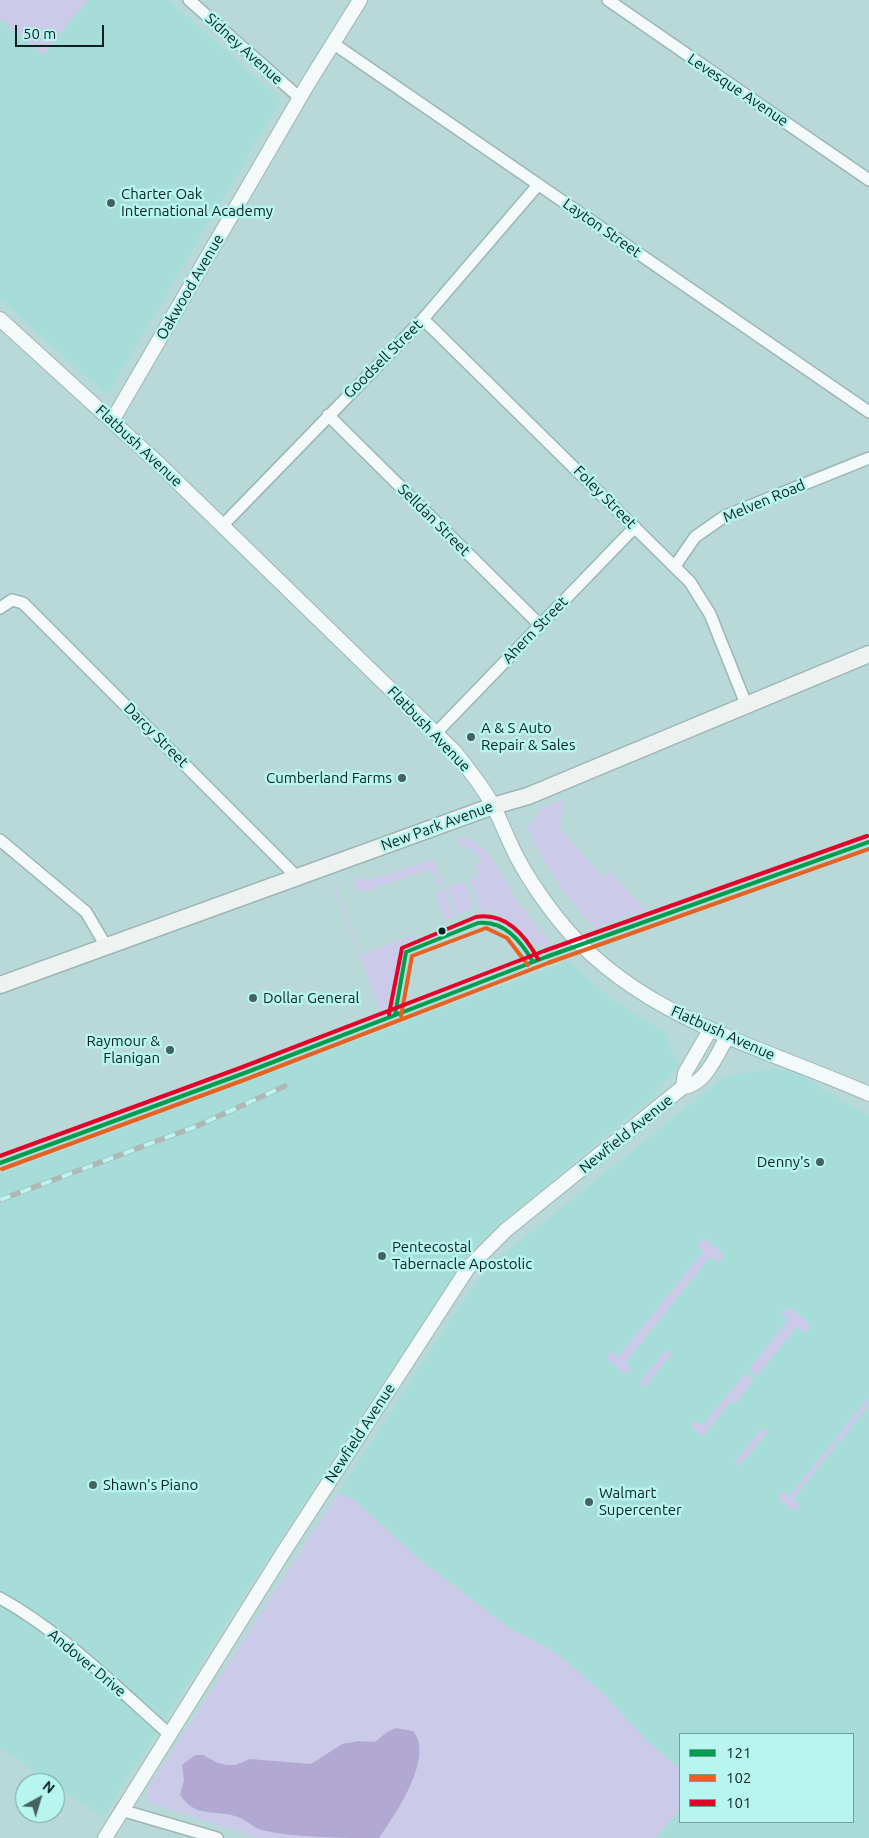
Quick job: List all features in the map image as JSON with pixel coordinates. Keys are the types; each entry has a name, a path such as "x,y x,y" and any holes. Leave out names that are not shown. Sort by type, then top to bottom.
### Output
{"main road":[{"name":"New Park Avenue","path":"0,985 296,876 493,806 528,796 869,654"}],"street":[{"name":"Sidney Avenue","path":"189,0 300,98"},
{"name":"Oakwood Avenue","path":"112,421 300,98 360,0"},
{"name":"Levesque Avenue","path":"608,0 869,180"},
{"name":"Layton Street","path":"334,44 869,412"},
{"name":"Goodsell Street","path":"222,526 423,319 538,185"},
{"name":"Flatbush Avenue","path":"0,319 112,421 436,733 476,779 493,806 518,860 559,919 579,941 629,984 660,1004 710,1030 869,1094"},
{"name":"Foley Street","path":"423,319 675,566 695,590 710,614 746,704"},
{"name":"Selldan Street","path":"328,415 540,625"},
{"name":"Melven Road","path":"675,566 695,537 725,516 869,458"},
{"name":"Ahern Street","path":"436,733 635,527"},
{"name":"Darcy Street","path":"0,608 12,600 23,603 296,876"},
{"path":"0,840 86,912 106,946"},
{"name":"Newfield Avenue","path":"683,1087 685,1073 710,1030"},
{"name":"Newfield Avenue","path":"105,1838 169,1734 468,1268 506,1230 683,1087 697,1082 715,1059 727,1037"},
{"name":"Andover Drive","path":"0,1598 25,1612 50,1631 169,1734"},
{"path":"121,1810 217,1838"}],"shaded area":[{"path":"0,0 88,0 43,55 0,19"},
{"name":"Charter Oak International Academy","path":"88,0 169,0 278,97 280,102 111,389 104,393 0,299 0,19 43,54"},
{"path":"562,800 564,807 560,828 602,876 609,871 646,910 596,927 578,910 545,863 530,834 528,824 532,823 540,809"},
{"path":"457,839 472,840 482,847 494,861 515,898 553,946 546,947 530,940 494,910 482,914 469,879 479,876 475,866 481,860 470,848 459,845"},
{"path":"433,859 443,884 439,886 436,876 428,870 364,892 356,888 353,880 359,878 372,879"},
{"path":"464,881 474,909 457,915 447,887"},
{"path":"336,886 361,955 413,935 414,939 399,947 392,1002 380,1011 334,887"},
{"path":"444,888 455,917 445,921 437,901 438,890"},
{"path":"569,961 610,998 665,1032 678,1065 654,1096 498,1226 466,1257 245,1593 103,1817 65,1792 65,1773 37,1773 0,1748 0,1174"},
{"path":"770,1069 795,1071 869,1115 869,1838 648,1838 679,1799 679,1823 854,1823 854,1733 679,1733 679,1768 647,1741 602,1692 566,1661 553,1651 505,1625 418,1558 353,1499 334,1499 467,1295 491,1264 719,1081 729,1075"},
{"path":"704,1239 723,1253 723,1258 718,1263 710,1257 625,1363 632,1369 625,1374 608,1360 608,1354 611,1352 618,1357 703,1252 697,1244"},
{"path":"790,1307 808,1322 809,1328 805,1333 797,1327 757,1376 749,1369 788,1320 781,1313"},
{"path":"666,1350 672,1354 643,1389 640,1382"},
{"path":"745,1373 754,1380 735,1404 731,1401 703,1437 693,1429 692,1424 696,1421 703,1425"},
{"path":"869,1397 869,1405 839,1443 835,1439"},
{"path":"762,1428 768,1432 742,1463 737,1465 734,1463"},
{"path":"833,1442 837,1445 793,1499 800,1506 798,1509 792,1510 780,1500 779,1494 783,1491 789,1496"},
{"path":"338,1493 353,1499 418,1558 505,1625 553,1651 566,1661 602,1692 647,1741 679,1768 679,1810 656,1838 258,1838 148,1802 147,1790"},
{"path":"396,1728 413,1731 419,1742 419,1755 416,1770 403,1801 379,1838 304,1836 261,1830 238,1817 207,1812 193,1807 186,1803 180,1795 184,1780 182,1765 195,1755 203,1755 218,1763 227,1765 235,1765 250,1759 311,1764 342,1744 359,1741 375,1742 387,1732"}],"railway":[{"path":"0,1200 197,1126 285,1086"}],"transit line":[{"name":"101","path":"0,1156 240,1068 544,951 867,836"},
{"name":"121","path":"0,1163 242,1074 546,957 869,842"},
{"name":"102","path":"2,1169 244,1080 548,963 869,849"},
{"name":"101","path":"389,1014 402,948 476,917 496,918 513,927 527,942 538,959"},
{"name":"121","path":"395,1015 406,952 478,923 487,923 504,928 523,947 533,962"},
{"name":"102","path":"401,1016 412,956 486,928 507,938 528,965"}],"place":[{"name":"Charter Oak International Academy","path":"111,203"},
{"name":"A & S Auto Repair & Sales","path":"471,737"},
{"name":"Cumberland Farms","path":"402,778"},
{"name":"Dollar General","path":"253,998"},
{"name":"Raymour & Flanigan","path":"170,1050"},
{"name":"Denny's","path":"820,1162"},
{"name":"Pentecostal Tabernacle Apostolic","path":"382,1256"},
{"name":"Shawn's Piano","path":"93,1485"},
{"name":"Walmart Supercenter","path":"589,1502"}]}
